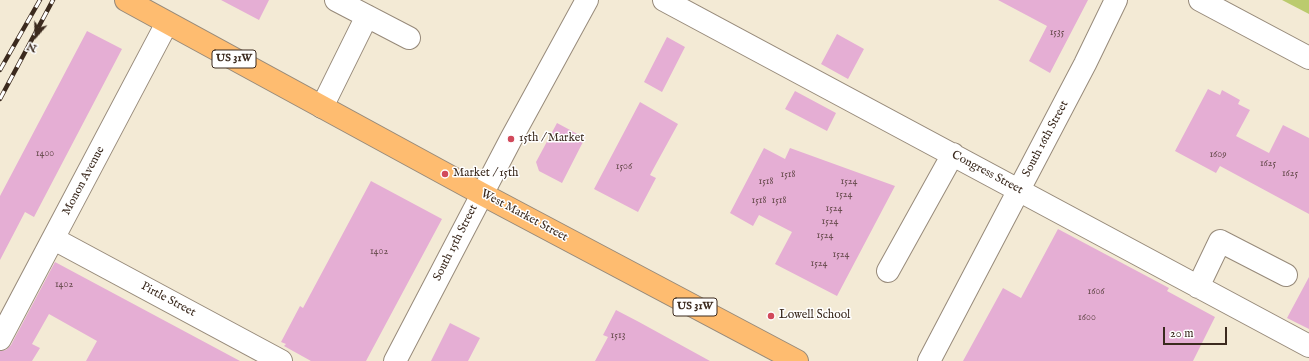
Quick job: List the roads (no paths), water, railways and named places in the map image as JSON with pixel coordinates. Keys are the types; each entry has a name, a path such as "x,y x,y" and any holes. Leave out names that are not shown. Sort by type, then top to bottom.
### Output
{"main road":[{"name":"West Market Street","path":"126,0 482,194 797,361"}],"street":[{"path":"336,0 409,38"},
{"name":"South 15th Street","path":"395,361 586,0"},
{"name":"Congress Street","path":"664,0 1309,346"},
{"name":"South 16th Street","path":"929,361 1085,64 1116,0"},
{"path":"1200,0 1309,58"},
{"path":"322,107 367,16"},
{"name":"Monon Avenue","path":"0,339 167,23"},
{"path":"888,271 953,154"},
{"name":"Pirtle Street","path":"54,239 281,361"},
{"path":"1198,287 1220,241 1286,275"}],"railway":[{"path":"0,70 40,0"},
{"path":"0,99 53,0"}],"place":[{"name":"15th / Market","path":"511,139"},
{"name":"Market / 15th","path":"445,174"},
{"name":"Lowell School","path":"771,316"}]}
